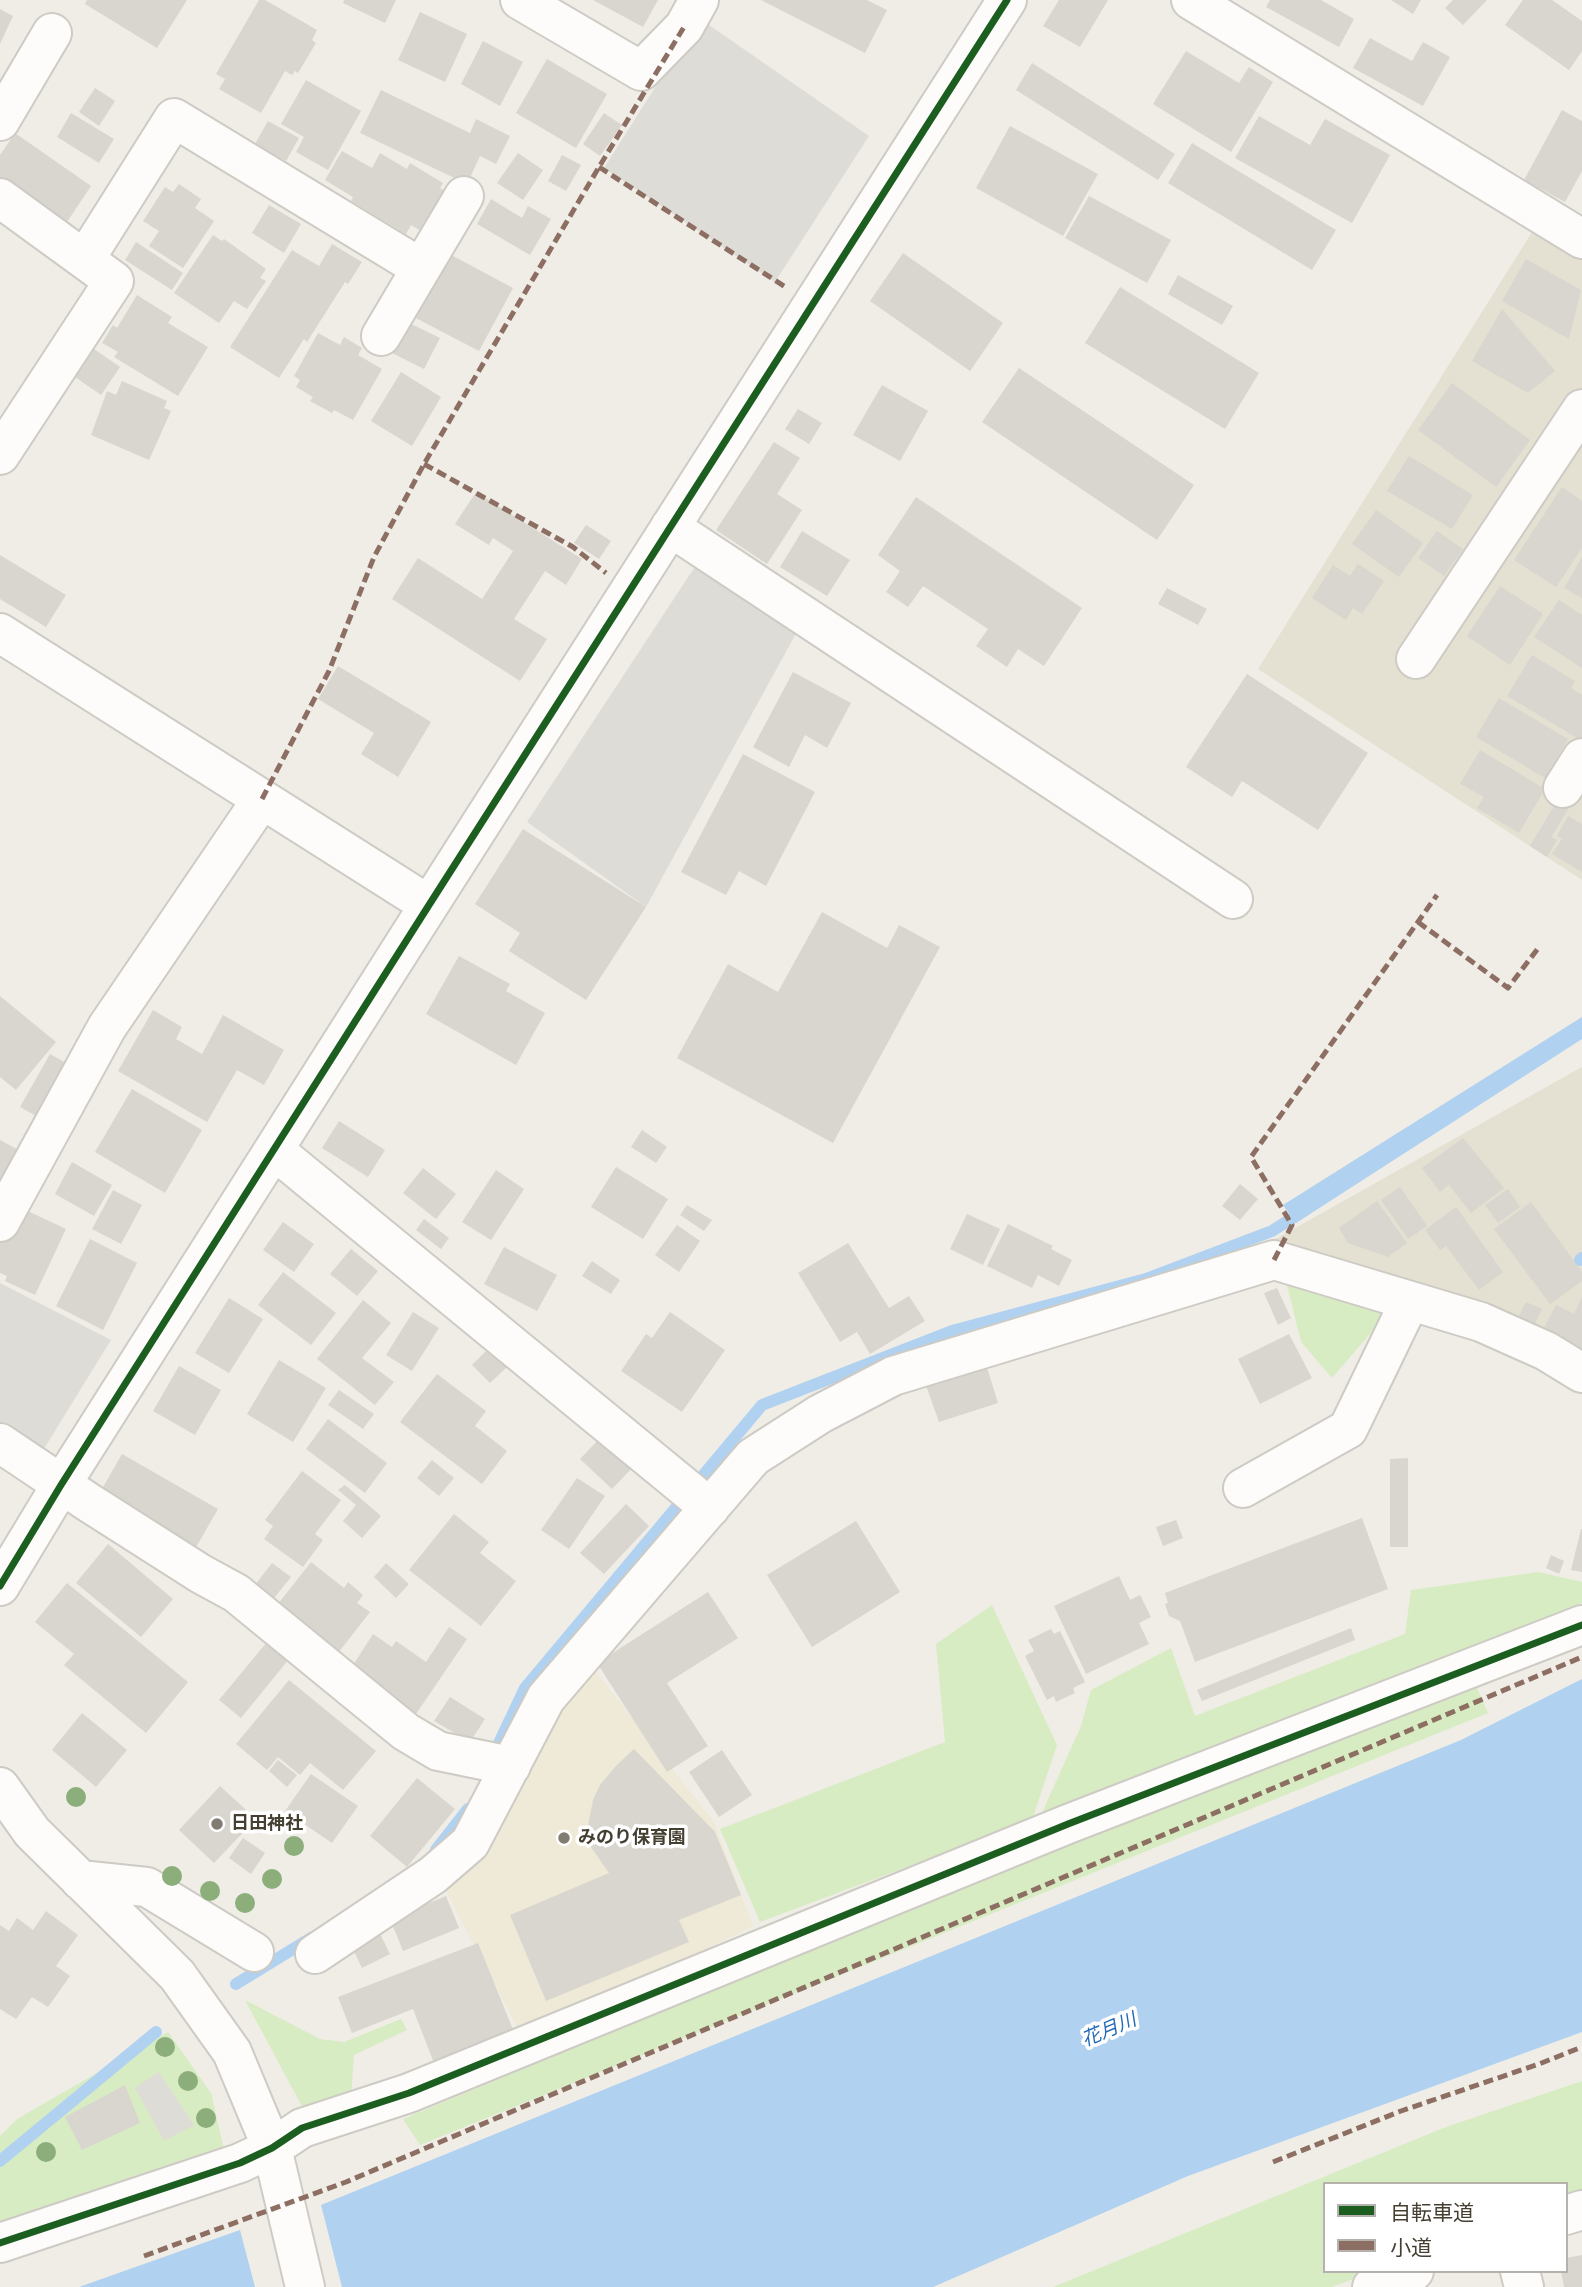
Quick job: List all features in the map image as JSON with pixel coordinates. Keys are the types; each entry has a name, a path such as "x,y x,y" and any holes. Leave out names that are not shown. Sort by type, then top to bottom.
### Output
{"street":[{"path":"520,0 641,71 684,27 699,0"},
{"path":"0,1586 61,1485 429,905 1007,0"},
{"path":"1191,0 1582,239"},
{"path":"0,121 52,33"},
{"path":"85,259 174,118 421,268"},
{"path":"381,336 464,196"},
{"path":"0,198 114,281 0,455"},
{"path":"1416,659 1582,409"},
{"path":"670,527 1233,899"},
{"path":"0,633 429,905"},
{"path":"0,1222 107,1027 262,799"},
{"path":"274,1150 697,1498"},
{"path":"315,1955 433,1875 470,1843 546,1698 697,1498 753,1457 820,1414 893,1376 1274,1260 1481,1322 1546,1351 1582,1373"},
{"path":"1243,1488 1348,1429 1410,1301"},
{"path":"0,1443 201,1574 236,1593 406,1732 438,1751 511,1766"},
{"path":"0,2243 240,2163 272,2148 302,2128 409,2093 1068,1824 1582,1625"},
{"path":"0,1787 32,1832 177,1975 232,2052 272,2148 305,2287"},
{"path":"80,1880 147,1886 254,1952"},
{"path":"1372,2287 1409,2273"}],"shaded area":[{"path":"699,18 869,136 775,282 604,168"},
{"path":"1539,221 1582,248 1582,880 1258,669"},
{"path":"700,559 799,628 646,907 527,822"},
{"path":"1582,1067 1582,1365 1444,1297 1272,1241"},
{"path":"0,1283 111,1340 37,1460 0,1435"},
{"path":"588,1662 714,1822 753,1926 523,2038 441,1882"},
{"path":"159,2072 194,2125 164,2141 135,2088"}],"green space":[{"path":"1284,1273 1389,1299 1376,1327 1332,1378 1301,1342"},
{"path":"1539,1572 1582,1582 1582,1603 1108,1788 1036,1826 1081,1726 1091,1690 1171,1648 1195,1716 1405,1634 1411,1590"},
{"path":"992,1605 1057,1745 1032,1820 760,1922 720,1829 945,1742 936,1644"},
{"path":"1471,1674 1488,1713 420,2145 403,2119"},
{"path":"245,2000 320,2039 344,2042 401,2019 407,2030 354,2055 351,2097 305,2112"},
{"path":"168,2032 211,2093 225,2154 0,2233 0,2136 17,2119"},
{"path":"1582,2081 1582,2197 1568,2202 1568,2182 1323,2182 1323,2273 1369,2273 1332,2287 1053,2287 1446,2127"}],"water":[{"path":"1582,1017 1582,1039 1296,1223 1283,1205"},
{"name":"花月川","path":"1582,1679 1582,2032 1188,2176 933,2287 342,2287 321,2205 1461,1740"},
{"path":"240,2230 255,2287 79,2287"}],"building":[{"path":"87,0 187,0 157,48 85,4"},
{"path":"259,0 265,0 317,30 312,40 316,43 298,73 295,71 292,75 285,71 261,113 219,89 225,79 216,74"},
{"path":"344,0 396,0 385,23 343,3"},
{"path":"593,0 658,0 643,27"},
{"path":"761,0 867,0 887,10 865,53"},
{"path":"1059,0 1108,0 1080,47 1043,26"},
{"path":"1270,0 1321,0 1354,19 1339,47 1266,7"},
{"path":"1391,0 1421,0 1413,14"},
{"path":"1453,0 1487,0 1463,25 1445,8"},
{"path":"1523,0 1552,0 1582,21 1582,51 1569,70 1505,25"},
{"path":"0,9 13,16 0,44"},
{"path":"420,12 467,34 445,82 398,60"},
{"path":"1370,38 1412,61 1423,42 1450,57 1423,106 1353,68"},
{"path":"483,41 523,62 500,106 461,84"},
{"path":"1186,51 1239,83 1249,67 1273,82 1231,152 1153,104"},
{"path":"547,59 607,94 576,148 516,113"},
{"path":"1032,63 1175,154 1158,180 1016,90"},
{"path":"306,80 361,111 328,170 296,152 304,137 281,124"},
{"path":"95,88 115,101 99,126 79,112"},
{"path":"381,90 470,133 476,119 510,136 496,164 480,156 467,184 360,133"},
{"path":"1562,110 1582,121 1582,171 1565,202 1524,180"},
{"path":"71,113 114,139 99,163 57,137"},
{"path":"604,113 622,125 600,156 583,144"},
{"path":"1259,116 1310,145 1325,119 1390,155 1352,223 1235,158"},
{"path":"268,121 299,138 286,161 255,144"},
{"path":"1010,126 1098,174 1063,236 976,188"},
{"path":"15,133 91,186 67,222 0,177 0,155"},
{"path":"1192,143 1336,230 1312,270 1168,183"},
{"path":"342,151 372,168 380,153 407,169 410,163 443,183 440,188 448,193 425,233 411,225 406,234 351,201 353,197 325,180"},
{"path":"518,153 543,170 523,200 497,183"},
{"path":"562,155 581,165 566,191 548,181"},
{"path":"179,184 201,199 195,208 214,221 183,268 149,246 159,231 143,221 165,187 173,192"},
{"path":"1089,196 1171,240 1147,283 1065,238"},
{"path":"491,199 522,218 528,206 551,219 530,255 477,224"},
{"path":"269,205 301,224 284,253 252,233"},
{"path":"213,235 222,241 224,239 266,269 260,278 266,281 247,309 234,301 219,323 174,293"},
{"path":"136,242 183,273 172,290 125,260"},
{"path":"332,244 362,262 348,284 345,282 307,342 304,339 279,378 230,347 292,250 319,266"},
{"path":"442,250 513,288 479,351 408,314"},
{"path":"903,253 1003,323 970,371 870,301"},
{"path":"1526,259 1581,290 1569,339 1502,301"},
{"path":"1178,275 1233,306 1222,325 1168,294"},
{"path":"1120,287 1259,373 1225,429 1085,343"},
{"path":"137,295 172,317 168,323 208,347 178,396 114,357 118,352 102,343 113,325 117,328"},
{"path":"1502,309 1555,371 1528,393 1472,361"},
{"path":"405,321 440,338 424,369 390,352"},
{"path":"318,333 340,345 344,337 362,348 358,355 382,369 353,420 310,401 313,397 296,387 300,380 294,376"},
{"path":"94,349 120,367 101,395 75,377"},
{"path":"1019,368 1194,485 1157,540 982,422"},
{"path":"401,372 441,397 412,446 371,421"},
{"path":"122,381 167,401 164,408 171,411 149,460 91,435 107,391 116,395"},
{"path":"1452,383 1530,440 1496,487 1418,430"},
{"path":"882,385 928,411 900,461 853,435"},
{"path":"798,409 822,423 809,444 785,429"},
{"path":"774,442 800,458 777,494 802,510 767,564 716,530"},
{"path":"1409,456 1473,495 1452,529 1387,491"},
{"path":"1562,487 1582,501 1582,548 1556,587 1514,560"},
{"path":"476,492 582,559 566,585 545,571 514,619 547,639 520,681 392,599 418,558 482,599 513,551 493,538 489,545 455,524"},
{"path":"916,497 1082,608 1044,666 1018,649 1007,667 976,646 988,629 923,586 908,607 886,592 900,571 878,555"},
{"path":"1376,510 1423,543 1399,577 1352,544"},
{"path":"586,525 611,541 599,559 574,543"},
{"path":"802,531 850,560 827,596 780,567"},
{"path":"1437,531 1463,549 1444,576 1418,558"},
{"path":"0,555 66,595 46,627 0,599"},
{"path":"1582,557 1582,598 1564,588"},
{"path":"1358,564 1384,581 1362,614 1353,608 1346,620 1312,598 1333,565 1350,576"},
{"path":"1500,586 1543,614 1510,665 1467,636"},
{"path":"1167,588 1207,609 1198,625 1158,604"},
{"path":"1559,600 1582,615 1582,668 1534,637"},
{"path":"1532,655 1575,681 1571,688 1582,695 1582,741 1507,696"},
{"path":"338,666 431,722 398,777 361,754 374,733 318,699"},
{"path":"793,672 851,703 827,748 805,735 789,767 753,747"},
{"path":"1247,674 1368,753 1318,830 1242,781 1232,797 1186,767"},
{"path":"1499,698 1568,739 1545,778 1476,737"},
{"path":"1480,750 1545,789 1519,833 1477,808 1484,797 1460,784"},
{"path":"743,754 815,792 766,886 739,871 726,895 681,872"},
{"path":"1557,801 1569,808 1551,837 1557,840 1547,857 1530,846"},
{"path":"1568,816 1582,824 1582,872 1552,854 1562,839 1557,836"},
{"path":"523,829 646,907 586,1000 509,951 520,933 475,904"},
{"path":"822,912 887,948 899,925 940,947 833,1143 677,1058 728,964 778,992"},
{"path":"459,956 510,984 506,991 545,1013 516,1065 426,1014"},
{"path":"0,996 56,1042 16,1090 0,1077"},
{"path":"153,1010 182,1027 176,1039 202,1054 223,1015 284,1050 264,1085 237,1070 207,1122 118,1071"},
{"path":"50,1054 77,1069 47,1122 20,1107"},
{"path":"132,1089 202,1130 165,1193 95,1152"},
{"path":"339,1121 385,1150 368,1177 322,1148"},
{"path":"642,1130 667,1147 656,1163 631,1147"},
{"path":"1463,1138 1504,1188 1471,1213 1449,1185 1440,1192 1422,1168"},
{"path":"0,1140 30,1156 0,1212"},
{"path":"72,1162 112,1185 94,1216 55,1194"},
{"path":"616,1167 668,1199 643,1239 591,1207"},
{"path":"423,1168 456,1194 436,1219 403,1193"},
{"path":"496,1170 524,1189 491,1240 462,1222"},
{"path":"1240,1184 1258,1199 1240,1220 1222,1206"},
{"path":"1400,1187 1427,1226 1408,1239 1381,1200"},
{"path":"1508,1189 1520,1207 1498,1223 1485,1205"},
{"path":"113,1190 142,1205 121,1244 92,1229"},
{"path":"1377,1201 1407,1243 1388,1257 1348,1243 1339,1228"},
{"path":"1531,1202 1582,1272 1582,1281 1550,1304 1494,1229"},
{"path":"687,1205 712,1220 704,1231 680,1215"},
{"path":"17,1206 66,1229 35,1295 5,1281 7,1276 0,1273 0,1243"},
{"path":"1456,1207 1503,1272 1479,1290 1446,1246 1440,1250 1425,1230"},
{"path":"967,1214 1000,1229 983,1265 950,1249"},
{"path":"424,1219 449,1238 441,1249 416,1230"},
{"path":"283,1222 314,1244 294,1272 263,1250"},
{"path":"1008,1224 1053,1246 1051,1249 1072,1260 1059,1286 1038,1275 1032,1288 987,1266"},
{"path":"677,1225 700,1241 679,1272 655,1255"},
{"path":"90,1239 137,1263 103,1330 56,1306"},
{"path":"848,1243 889,1308 909,1296 925,1321 870,1354 857,1332 840,1342 798,1273"},
{"path":"504,1247 557,1275 537,1311 484,1284"},
{"path":"351,1249 378,1271 357,1296 330,1274"},
{"path":"592,1261 620,1280 611,1294 582,1276"},
{"path":"283,1272 336,1313 311,1345 258,1305"},
{"path":"1277,1288 1291,1318 1278,1325 1264,1293"},
{"path":"1582,1297 1582,1358 1543,1330 1556,1305 1574,1314"},
{"path":"229,1298 263,1319 229,1373 195,1353"},
{"path":"363,1300 391,1323 362,1358 394,1382 375,1405 317,1359"},
{"path":"1526,1302 1542,1309 1533,1328 1517,1320"},
{"path":"413,1312 439,1328 412,1371 386,1355"},
{"path":"670,1312 725,1350 682,1412 621,1371 646,1334 652,1338"},
{"path":"1289,1334 1312,1378 1260,1404 1238,1359"},
{"path":"488,1349 507,1367 490,1383 472,1365"},
{"path":"279,1360 326,1388 293,1442 247,1414"},
{"path":"985,1361 998,1403 939,1422 924,1380"},
{"path":"179,1366 221,1390 195,1435 153,1411"},
{"path":"437,1374 486,1411 475,1426 507,1451 482,1484 400,1422"},
{"path":"339,1390 374,1414 363,1429 328,1405"},
{"path":"328,1419 387,1463 365,1493 306,1449"},
{"path":"603,1435 635,1465 612,1489 580,1459"},
{"path":"122,1454 218,1509 195,1549 99,1494"},
{"path":"1408,1458 1408,1547 1390,1547 1390,1459"},
{"path":"432,1460 454,1478 439,1496 417,1478"},
{"path":"302,1471 341,1500 315,1534 323,1540 303,1567 264,1539 273,1526 265,1520"},
{"path":"577,1478 605,1496 569,1549 541,1530"},
{"path":"345,1485 381,1516 362,1538 343,1521 356,1505 338,1490"},
{"path":"626,1504 649,1526 604,1574 580,1553"},
{"path":"454,1514 489,1542 480,1553 516,1581 481,1626 409,1570"},
{"path":"1362,1518 1388,1589 1195,1662 1180,1621 1169,1616 1165,1593"},
{"path":"1176,1520 1183,1538 1163,1546 1156,1527"},
{"path":"856,1521 900,1592 812,1647 767,1575"},
{"path":"1582,1529 1582,1572 1571,1570"},
{"path":"108,1544 173,1599 141,1637 76,1583"},
{"path":"1551,1555 1564,1561 1559,1574 1546,1568"},
{"path":"311,1562 344,1588 348,1582 363,1595 357,1603 370,1612 335,1657 274,1609"},
{"path":"272,1563 291,1577 270,1603 252,1589"},
{"path":"386,1563 409,1584 396,1598 374,1577"},
{"path":"1119,1576 1130,1600 1140,1595 1151,1617 1139,1623 1149,1644 1086,1674 1054,1606"},
{"path":"67,1583 188,1682 146,1733 64,1665 74,1654 35,1622"},
{"path":"708,1592 738,1638 667,1683 708,1746 667,1772 597,1663"},
{"path":"449,1627 467,1639 414,1717 348,1673 373,1634 392,1647 396,1641 426,1662"},
{"path":"1351,1628 1355,1640 1202,1701 1197,1690"},
{"path":"1051,1629 1054,1634 1060,1631 1085,1682 1073,1688 1075,1693 1056,1702 1054,1696 1047,1700 1025,1656 1034,1651 1028,1640"},
{"path":"267,1642 289,1659 241,1718 219,1700"},
{"path":"289,1680 376,1751 343,1790 310,1763 300,1775 278,1757 267,1770 236,1744"},
{"path":"450,1697 485,1719 470,1742 434,1721"},
{"path":"82,1713 127,1750 96,1787 52,1750"},
{"path":"634,1749 715,1832 741,1895 679,1920 689,1942 546,2001 510,1915 609,1873 591,1847 588,1826 593,1800 600,1785"},
{"path":"722,1750 752,1795 719,1817 689,1772"},
{"path":"278,1760 297,1775 287,1787 269,1771"},
{"path":"311,1774 358,1806 332,1843 285,1811"},
{"path":"417,1778 455,1809 407,1867 370,1836"},
{"name":"日田神社","path":"220,1786 256,1819 214,1863 179,1830"},
{"path":"243,1838 265,1853 251,1874 229,1858"},
{"path":"446,1896 459,1928 403,1951 390,1919"},
{"path":"46,1911 78,1935 56,1966 70,1976 48,2007 32,1997 16,2019 0,2009 0,1925 9,1931 17,1918 33,1930"},
{"path":"376,1926 390,1954 362,1968 348,1939"},
{"path":"478,1943 514,2032 434,2063 413,2009 352,2033 338,1997"},
{"path":"125,2085 140,2123 82,2150 65,2117"},
{"path":"1582,2255 1582,2287 1564,2287 1561,2273 1568,2273 1568,2258"}],"waterway":[{"path":"492,1758 525,1688 762,1405 952,1331 1146,1279 1272,1231 1305,1210"},
{"path":"436,1850 468,1809"},
{"path":"236,1984 311,1938"},
{"path":"0,2161 156,2032"}],"marked path":[{"path":"262,799 329,671 374,557 424,464 684,27"},
{"path":"599,167 787,288"},
{"path":"424,464 573,547 606,573"},
{"path":"1274,1260 1292,1225 1251,1157 1437,895"},
{"path":"1418,922 1508,988 1539,947"},
{"path":"144,2256 346,2182 1582,1657"},
{"path":"1273,2162 1401,2111 1582,2047"}],"cycle path":[{"path":"0,1586 61,1485 429,905 1007,0"},
{"path":"0,2243 240,2163 272,2148 302,2128 409,2093 1068,1824 1582,1625"}],"place":[{"name":"日田神社","path":"217,1824"},
{"name":"みのり保育園","path":"564,1838"}]}
